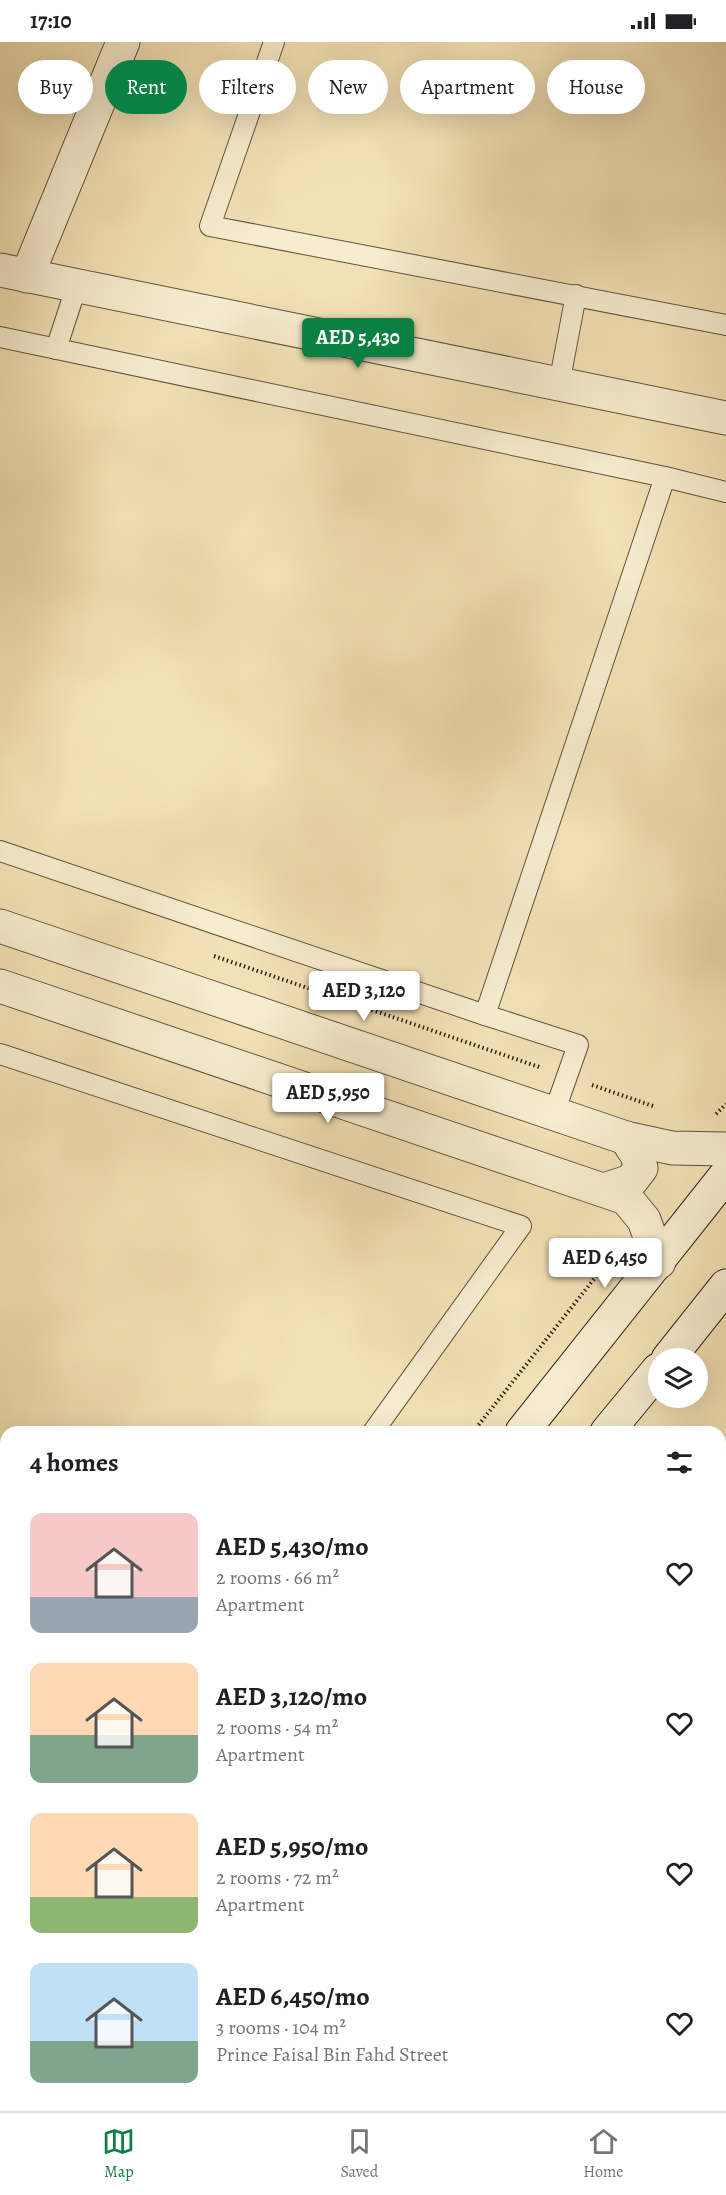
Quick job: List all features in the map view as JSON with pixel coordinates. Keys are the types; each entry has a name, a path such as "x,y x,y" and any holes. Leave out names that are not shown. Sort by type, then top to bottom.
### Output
{"street":[{"path":"123,42 14,273 726,417"},
{"path":"0,926 626,1138 672,1148 726,1149"},
{"path":"0,986 626,1198 644,1220 659,1262"},
{"path":"604,1191 631,1181 640,1168 637,1155 626,1138"},
{"path":"527,1426 726,1175"},
{"path":"677,1348 726,1286"},
{"path":"612,1426 648,1382"}],"lane":[{"path":"274,42 210,226 726,324"},
{"path":"56,349 77,285"},
{"path":"559,384 576,295"},
{"path":"0,337 665,477 726,492"},
{"path":"485,1015 665,477"},
{"path":"0,851 578,1045 554,1113"},
{"path":"0,1054 521,1226 377,1426"}],"path":[{"path":"204,952 654,1107"},
{"path":"711,1118 726,1104"}]}
